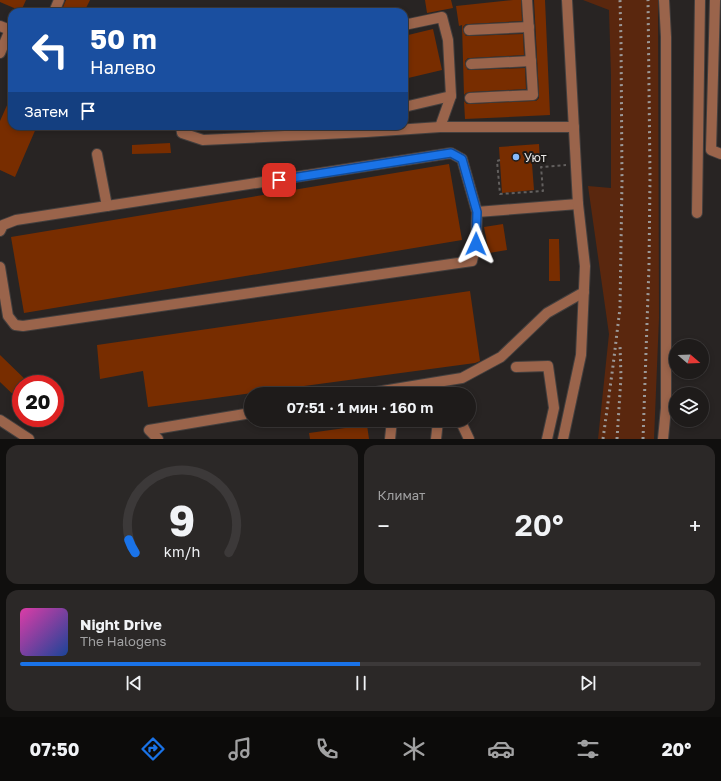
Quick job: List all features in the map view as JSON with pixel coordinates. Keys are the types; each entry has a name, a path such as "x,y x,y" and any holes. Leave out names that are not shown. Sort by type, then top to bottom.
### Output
{"street":[{"path":"470,98 533,96 527,0"},
{"path":"564,439 581,355 585,266 578,204 567,0"},
{"path":"663,439 666,408 666,37 664,0"},
{"path":"697,213 700,0"},
{"path":"711,150 715,0"},
{"path":"408,24 442,17 448,40 450,96 440,127"},
{"path":"469,30 529,28"},
{"path":"0,53 8,36"},
{"path":"471,64 531,61"},
{"path":"408,106 450,96"},
{"path":"408,128 574,127"},
{"path":"182,130 182,133 203,140 351,130"},
{"path":"698,144 721,154"},
{"path":"0,231 3,225 16,220 451,153 462,159 477,212 476,244 472,261 23,326 15,325 8,316 0,267"},
{"path":"97,154 107,206"},
{"path":"477,212 578,204"},
{"path":"416,387 462,378 501,357 547,313 584,292"},
{"path":"516,367 548,366 554,408 547,439"},
{"path":"158,439 149,430 244,414"},
{"path":"0,420 29,439"},
{"path":"390,439 391,427"},
{"path":"436,439 437,427"},
{"path":"463,427 469,439"}],"path":[{"path":"500,160 497,160 500,194 543,191 541,167 554,166"}],"shaded area":[{"path":"583,0 658,0 659,318 654,439 598,439 609,334 588,186 611,188 611,76 609,10"}],"building":[{"path":"0,0 26,0 22,8 14,8 0,2"},
{"path":"66,0 90,0 86,8 63,8"},
{"path":"425,0 451,0 453,8 427,13"},
{"path":"521,0 522,21 466,24 463,27 463,31 466,36 523,34 524,55 468,58 465,61 465,65 468,70 525,68 526,89 470,92 464,95 462,25 459,26 456,6"},
{"path":"534,0 545,0 550,115 465,119 464,101 467,104 470,104 536,101 539,98"},
{"path":"433,29 442,70 408,78 408,35"},
{"path":"8,103 8,130 35,130 15,177 0,170 0,121"},
{"path":"170,143 171,153 132,154 132,145"},
{"path":"539,144 540,163 532,164 534,190 502,193 499,147"},
{"path":"449,164 462,240 24,313 11,237"},
{"path":"503,224 507,250 489,253 484,227"},
{"path":"549,239 559,239 560,281 549,281"},
{"path":"470,291 480,361 475,363 297,387 244,387 244,394 148,407 143,371 100,379 97,345"},
{"path":"0,355 21,375 12,375 12,393 0,382"},
{"path":"352,427 367,427 369,439 310,439 309,433"}],"railway":[{"path":"603,439 620,308 622,181 620,0"},
{"path":"643,439 649,266 650,177 648,0"},
{"path":"617,439 621,377 620,345"}],"place":[{"name":"Уют","path":"516,157"}],"route":[{"path":"279,180 451,153 462,159 477,212 476,244"}]}
